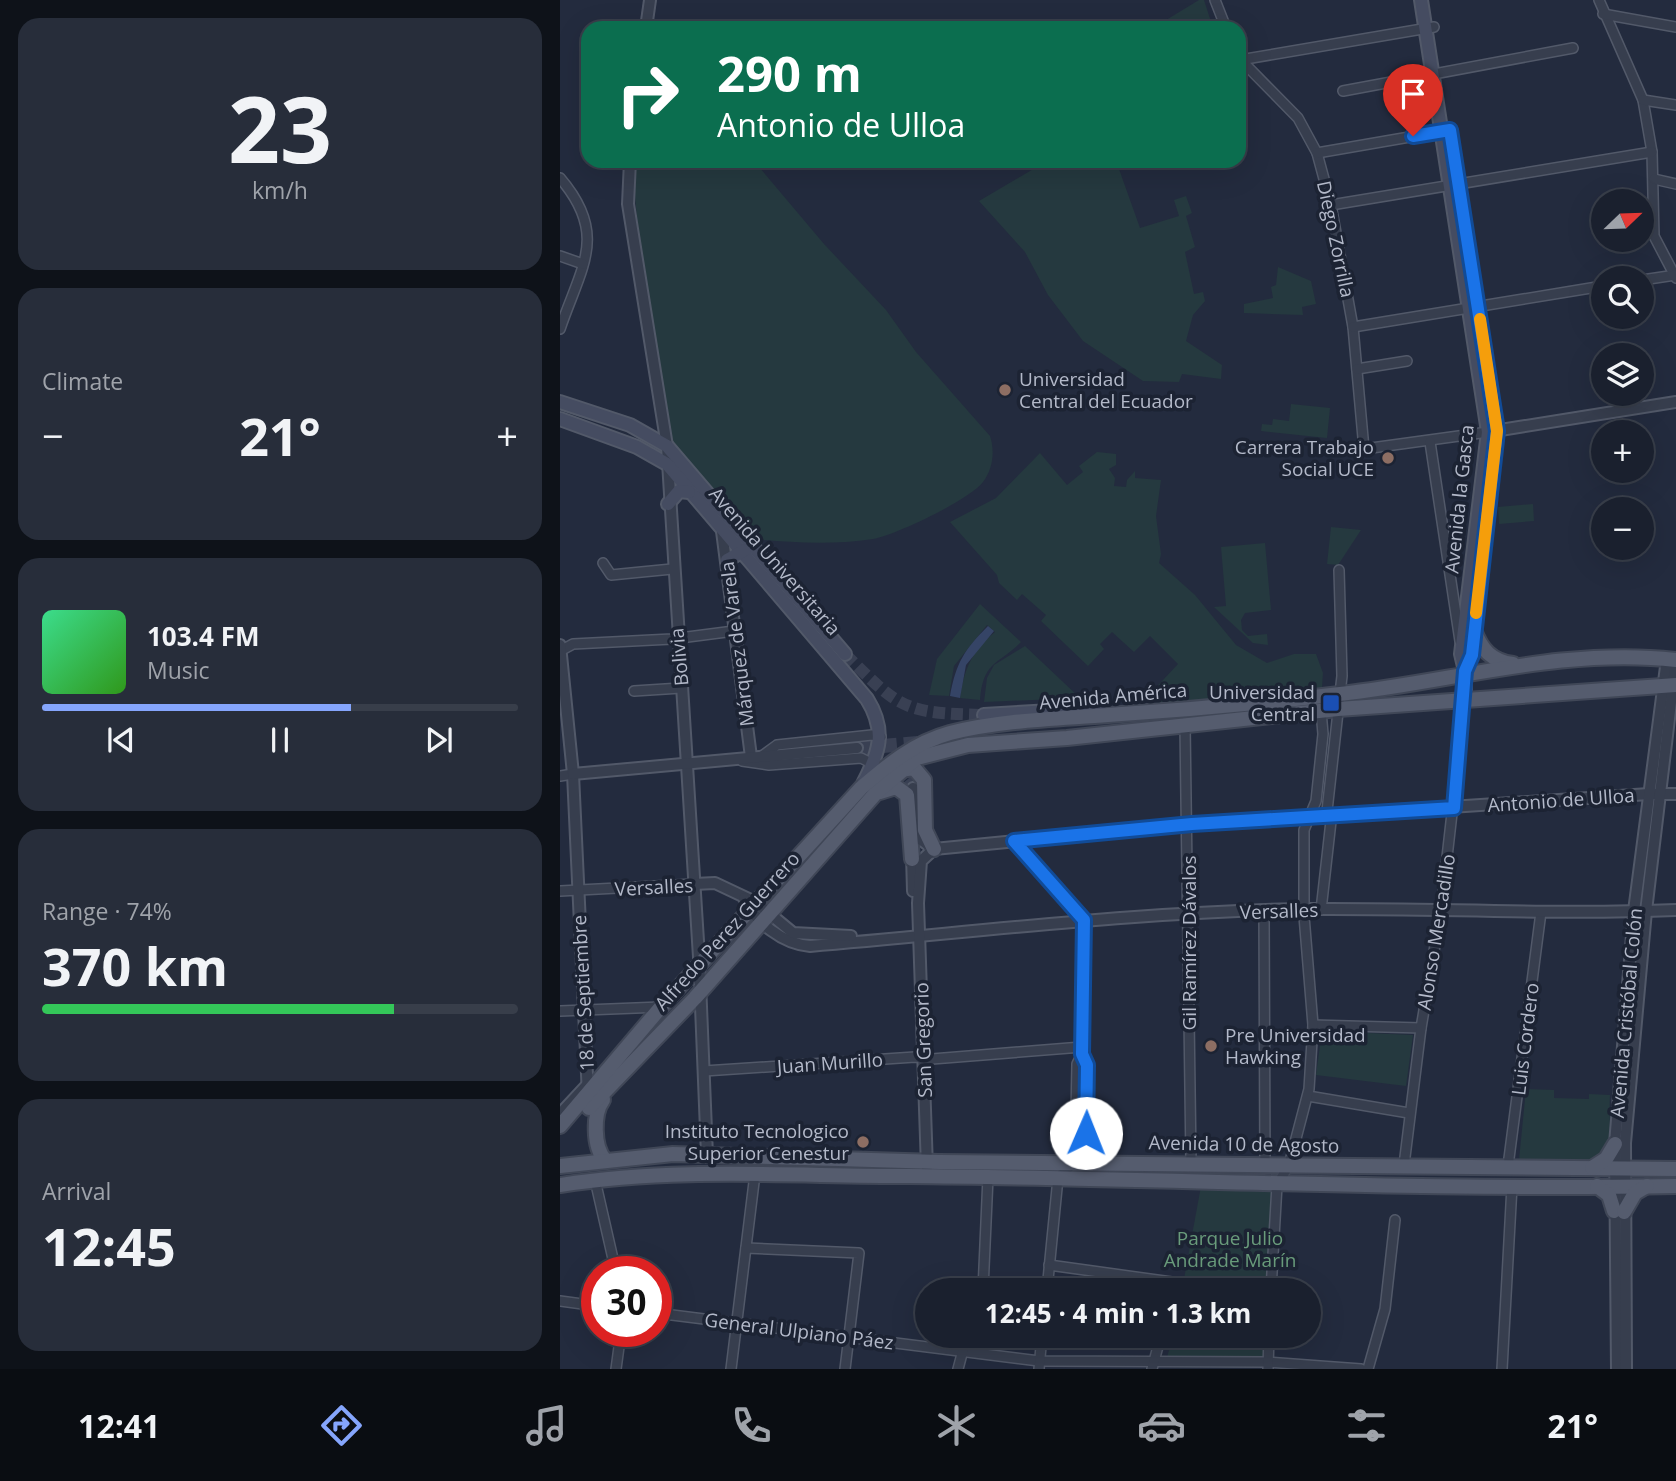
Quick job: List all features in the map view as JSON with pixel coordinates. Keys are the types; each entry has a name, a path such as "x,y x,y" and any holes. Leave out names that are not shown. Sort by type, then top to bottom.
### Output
{"main road":[{"name":"Avenida la Gasca","path":"1422,0 1430,28"},
{"name":"Avenida la Gasca","path":"1429,0 1436,72 1492,431 1472,655 1465,674"},
{"name":"Avenida Universitaria","path":"560,402 630,425 667,446 845,654"},
{"name":"Avenida Universitaria","path":"560,419 637,447 667,464 867,699 881,737"},
{"name":"Avenida la Gasca","path":"1465,699 1465,674 1461,654 1492,431"},
{"path":"668,504 677,492 689,492"},
{"path":"726,559 739,551 753,549"},
{"path":"1474,630 1480,646 1491,657 1517,665"},
{"name":"Avenida América","path":"900,770 917,758 957,747 1321,711 1340,701 1517,665 1563,660 1671,659"},
{"name":"Avenida América","path":"868,791 902,754 935,737 995,725 1340,701 1465,699 1671,685"},
{"path":"984,715 1086,709 1109,715"},
{"path":"985,737 1133,729"},
{"path":"881,737 870,770 868,791 897,787 907,795 912,859"},
{"path":"900,770 914,768 924,779 925,830 934,849"},
{"name":"Alfredo Perez Guerrero","path":"579,1112 587,1091 620,1066 661,1007 699,967 750,904 868,791 900,770"},
{"name":"Alfredo Perez Guerrero","path":"579,1112 620,1066 701,991 868,791"},
{"path":"605,1160 599,1153 597,1109 622,1080 620,1066"},
{"path":"560,1126 579,1112"},
{"path":"560,1140 579,1112"},
{"path":"1592,1168 1606,1159 1615,1144"},
{"name":"Avenida 10 de Agosto","path":"560,1166 673,1154 927,1169 988,1177 1276,1185 1676,1186"},
{"name":"Avenida 10 de Agosto","path":"560,1185 661,1174 755,1174 1081,1162 1676,1169"},
{"path":"1597,1186 1609,1195 1619,1212 1635,1194 1647,1186"}],"street":[{"path":"647,21 649,0"},
{"path":"1216,0 1224,21"},
{"path":"1599,0 1643,100 1652,152 1654,236 1676,276 1654,279"},
{"path":"1603,14 1676,27"},
{"path":"1246,58 1430,28"},
{"path":"1343,91 1573,48"},
{"name":"Diego Zorrilla","path":"1246,66 1298,118 1317,153 1331,205 1353,327 1364,449 1430,442"},
{"path":"1643,100 1676,104"},
{"path":"1317,153 1445,130"},
{"path":"1331,205 1652,152"},
{"name":"Bolivia","path":"630,168 628,204 667,446 672,569 695,884 707,1155"},
{"path":"560,178 582,206 589,240 583,264 564,306 560,329"},
{"path":"1654,180 1676,184"},
{"path":"560,256 583,264"},
{"path":"1353,327 1591,288"},
{"path":"1357,369 1408,361"},
{"path":"1461,654 1430,442 1676,402"},
{"name":"Márquez de Varela","path":"722,531 734,631 757,757"},
{"path":"603,563 611,575 672,569"},
{"path":"1321,909 1340,701 1339,570"},
{"path":"573,774 562,683 561,648 573,644 677,639 734,631"},
{"name":"Avenida Cristóbal Colón","path":"1619,1168 1615,1144 1640,911 1671,685 1671,659"},
{"path":"634,691 681,688"},
{"name":"Alonso Mercadillo","path":"1404,1165 1421,1028 1441,910 1465,699"},
{"path":"1272,1278 1276,1185 1289,1165 1308,1096 1314,1026 1304,830 1316,802 1321,711"},
{"name":"Gil Ramírez Dávalos","path":"1185,725 1191,1162"},
{"path":"757,757 777,745 873,734 881,737"},
{"path":"560,776 858,748"},
{"path":"729,759 769,765 862,758 869,763 870,770"},
{"name":"18 de Septiembre","path":"573,774 587,1091"},
{"name":"San Gregorio","path":"913,788 917,824 912,859 913,895 918,903"},
{"name":"Antonio de Ulloa","path":"934,849 1188,825 1676,794"},
{"path":"917,824 921,840 934,849"},
{"path":"1014,841 1084,920 1082,1050 1077,1064 1081,1162 1058,1178 1048,1278"},
{"name":"San Gregorio","path":"927,1169 918,903 921,861 934,849"},
{"name":"Versalles","path":"560,891 715,883 750,904 798,945 1084,920 1321,909 1541,912 1676,910"},
{"name":"Avenida Cristóbal Colón","path":"1617,1369 1619,1168 1640,911"},
{"path":"1264,912 1265,1163"},
{"name":"Luis Cordero","path":"1508,1166 1541,912"},
{"path":"560,1012 661,1007"},
{"path":"1314,1026 1421,1028"},
{"name":"Juan Murillo","path":"704,1071 1082,1050"},
{"path":"560,1114 587,1091"},
{"path":"1308,1096 1409,1113"},
{"path":"731,1369 755,1174"},
{"path":"984,1278 988,1177"},
{"path":"596,1180 613,1256"},
{"path":"1502,1369 1512,1186"},
{"name":"Avenida Cristóbal Colón","path":"1619,1212 1626,1369"},
{"path":"1368,1369 1385,1309 1395,1220"},
{"path":"746,1248 859,1253 845,1369"},
{"path":"1049,1265 1125,1278"},
{"path":"560,1301 581,1304"},
{"name":"General Ulpiano Páez","path":"672,1315 960,1352 1039,1365 1361,1369"},
{"path":"616,1369 619,1347"},
{"path":"958,1369 962,1348"},
{"path":"1152,1365 1157,1348"},
{"path":"1268,1366 1269,1348"}],"green space":[{"path":"1199,0 1204,0 1211,21 1164,21"},
{"path":"633,168 760,168 824,244 886,310 916,352 990,436 992,460 983,482 963,498 931,516 873,539 813,543 753,539 677,450 669,434 637,219"},
{"path":"1035,168 1119,169 1140,228 1179,216 1174,200 1186,196 1192,213 1186,216 1195,247 1185,252 1194,294 1203,292 1205,301 1193,315 1186,341 1222,365 1221,379 1182,374 1179,382 1143,381 1083,341 1048,295 1025,252 979,201"},
{"path":"1278,267 1311,281 1316,304 1302,307 1303,315 1244,313 1244,304 1273,298 1271,287 1276,285"},
{"path":"1291,404 1330,408 1327,438 1261,431 1262,424 1272,425 1273,419 1289,421"},
{"path":"1097,452 1116,454 1116,465 1109,469 1115,478 1114,486 1126,487 1127,480 1135,471 1135,478 1161,480 1156,516 1161,554 1159,563 1195,595 1236,645 1267,663 1294,654 1316,654 1323,673 1322,687 1265,697 1162,705 1149,695 1178,664 1150,636 1134,652 1112,632 1100,644 1104,649 1088,666 1041,621 1046,615 1022,594 1017,600 999,583 997,575 950,522 996,498 1040,453 1067,485 1083,472 1079,466"},
{"path":"1533,504 1534,521 1499,524 1498,507"},
{"path":"1331,527 1361,530 1338,565 1327,564"},
{"path":"1265,543 1271,610 1245,613 1241,620 1242,630 1248,636 1267,634 1268,645 1253,643 1214,607 1226,606 1221,547"},
{"path":"980,604 1021,642 988,671 980,700 960,698 970,661 980,646 995,632 987,625 954,666 949,696 929,695 937,659"},
{"path":"1025,646 1080,698 984,702 987,678 994,665"},
{"path":"1322,1031 1413,1035 1406,1086 1316,1075"},
{"path":"1526,1089 1554,1090 1554,1098 1589,1099 1589,1094 1610,1095 1610,1135 1604,1150 1596,1157 1571,1163 1519,1160"},
{"name":"Parque Julio Andrade Marín","path":"1201,1186 1272,1191 1268,1278 1184,1278"},
{"path":"1170,1348 1264,1348 1263,1362 1167,1357"}],"water":[{"path":"988,626 994,631 966,665 960,698 950,696 962,658"}],"tunnel":[{"path":"845,654 879,687 906,705 920,710 984,715"},
{"path":"862,748 982,737"},
{"path":"857,748 896,768 913,788"}],"slow traffic":[{"path":"1476,613 1497,431 1480,319"}],"place":[{"name":"Universidad Central del Ecuador","path":"1005,390"},
{"name":"Carrera Trabajo Social UCE","path":"1388,458"},
{"name":"Universidad Central","path":"1331,703"},
{"name":"Pre Universidad Hawking","path":"1211,1046"},
{"name":"Instituto Tecnologico Superior Cenestur","path":"863,1142"}],"route":[{"path":"1086,1133 1087,1065 1082,1054 1084,920 1014,841 1192,824 1454,808 1465,699 1465,671 1472,655 1497,431 1450,130 1413,136"}]}
